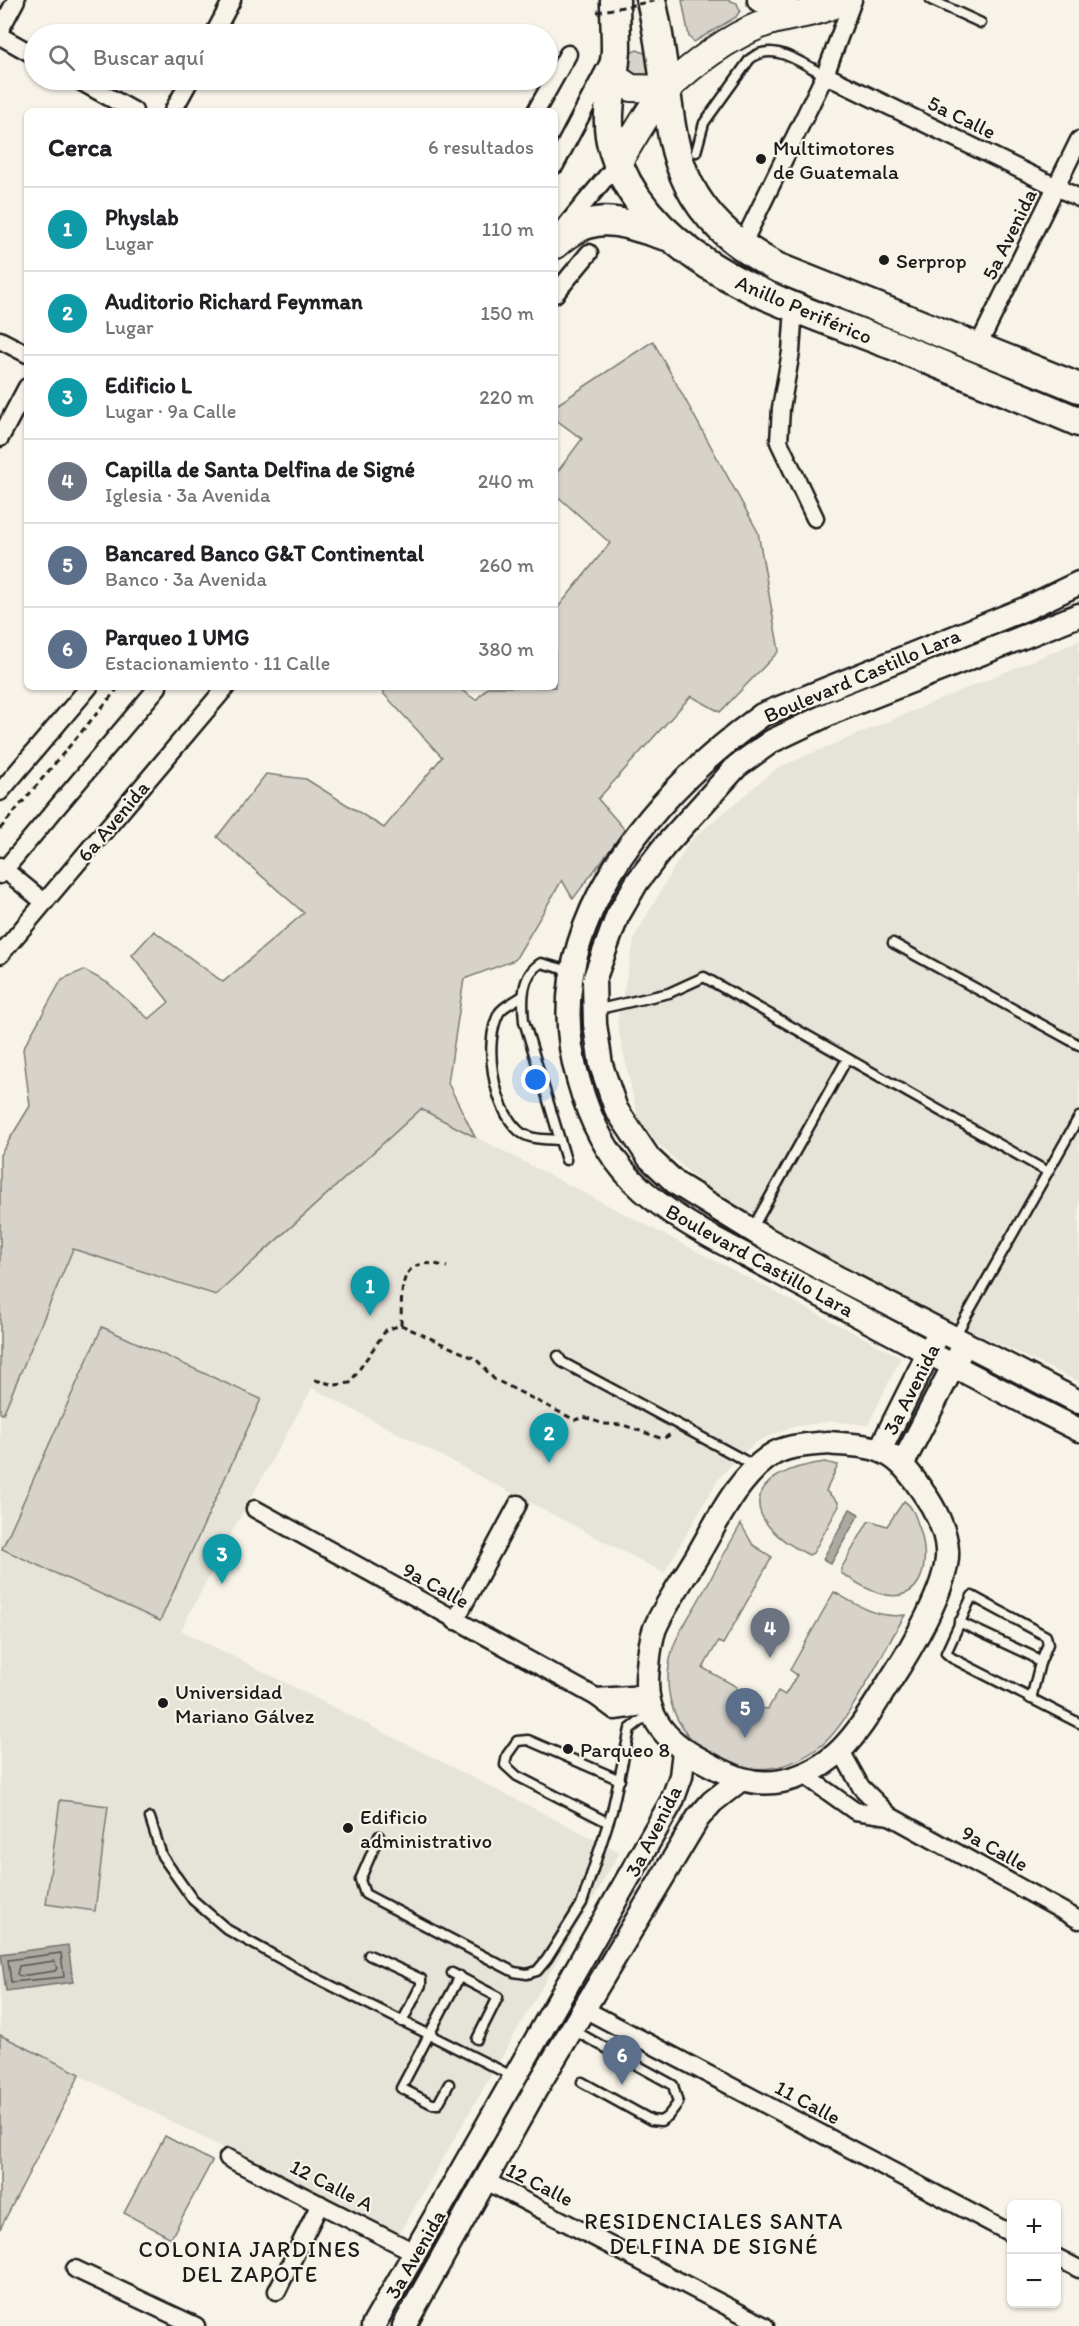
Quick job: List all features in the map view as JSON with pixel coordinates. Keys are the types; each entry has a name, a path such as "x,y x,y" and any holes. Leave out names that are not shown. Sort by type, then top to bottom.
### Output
{"highway":[{"name":"Anillo Periférico","path":"651,0 665,73 674,147 687,184 709,218 741,247 801,277 1079,388"},
{"name":"Anillo Periférico","path":"606,6 614,63 609,127 617,164 634,197 672,237 737,282 1079,422"},
{"path":"614,63 624,41 637,36 652,40 665,73"},
{"path":"558,240 579,225 602,220 618,222 672,237"}],"main road":[{"path":"614,63 632,88 764,24 842,0"},
{"path":"617,164 665,73"}],"street":[{"path":"0,30 16,0"},
{"path":"219,24 232,0"},
{"path":"759,0 800,14"},
{"path":"741,247 825,75 853,0"},
{"path":"0,36 24,49"},
{"path":"558,72 568,54"},
{"path":"558,160 614,63"},
{"name":"5a Calle","path":"825,75 1079,198"},
{"path":"96,90 129,108"},
{"path":"175,108 185,90"},
{"path":"538,108 548,90"},
{"name":"5a Avenida","path":"978,346 1079,140"},
{"path":"558,238 617,164"},
{"path":"558,242 586,256 558,290"},
{"path":"794,306 791,352 781,408 779,442 815,518"},
{"path":"0,340 24,352"},
{"path":"0,438 24,393"},
{"name":"Boulevard Castillo Lara","path":"1071,607 762,716 726,741 694,771 645,825 615,866 596,900 578,942 571,971 570,1052 584,1099 603,1142 632,1179 660,1205 830,1300 1079,1430"},
{"name":"Boulevard Castillo Lara","path":"1071,607 772,741 737,766 663,848 636,882 617,917 594,980 601,1065 616,1109 644,1152 677,1184 757,1234 1079,1402"},
{"path":"0,792 85,690"},
{"path":"44,902 2,870 155,690"},
{"name":"6a Avenida","path":"0,955 223,690"},
{"path":"762,716 772,741"},
{"path":"578,942 603,951"},
{"path":"660,1205 677,1184"},
{"path":"753,1258 757,1234"},
{"path":"830,1300 840,1279"},
{"name":"3a Avenida","path":"404,2326 584,2009 698,1818 712,1802 740,1780 759,1783 782,1781 803,1774 828,1761 849,1743 898,1669 938,1596 947,1551 934,1508 903,1463 954,1364 953,1338 929,1352 880,1450 828,1443 792,1447 771,1455 728,1503 655,1628 649,1655 650,1704"},
{"path":"880,1450 903,1463"},
{"path":"455,1621 518,1504"},
{"name":"9a Calle","path":"255,1509 596,1697 650,1704"},
{"path":"650,1704 670,1741 684,1751 740,1780"},
{"name":"3a Avenida","path":"373,2326 672,1802 679,1782 684,1751"},
{"name":"9a Calle","path":"841,1751 861,1787 890,1816 1079,1920"},
{"name":"9a Calle","path":"803,1774 855,1811 890,1816"},
{"name":"11 Calle","path":"584,2009 1007,2232"},
{"name":"12 Calle A","path":"228,2158 416,2253"},
{"name":"12 Calle","path":"486,2181 765,2326"},
{"path":"277,2291 320,2204"},
{"path":"1061,2260 1079,2269"},
{"path":"75,2269 196,2326"}],"lane":[{"path":"931,0 981,23"},
{"path":"696,152 704,123 750,59 758,53 765,50 783,54 825,75"},
{"path":"893,943 1079,1045"},
{"path":"566,1160 558,1140 524,1021 522,997 532,968 541,963 571,971"},
{"path":"595,1011 669,993 704,977 1048,1172"},
{"path":"522,997 501,1011 495,1024 490,1051 492,1070 510,1121 519,1132 529,1137 558,1140"},
{"path":"757,1234 847,1059"},
{"path":"953,1338 1079,1117"},
{"path":"558,1356 562,1362 758,1467"},
{"path":"1031,1699 1040,1663 1048,1644 1046,1636 972,1596 946,1653 1031,1699 1079,1723"},
{"path":"959,1622 1032,1656 1040,1663"},
{"path":"379,1836 360,1880 365,1894 514,1972 526,1974 537,1971 548,1959 582,1904 620,1780 630,1729 650,1704"},
{"path":"608,1822 517,1776 505,1765 505,1761 517,1741 528,1740 620,1780"},
{"path":"150,1818 162,1856 174,1874 193,1900 228,1930 402,2022 515,2078"},
{"path":"369,1956 421,1979 421,1985 402,2022"},
{"path":"449,2084 438,2104 432,2104 401,2088 431,2035 456,1975 498,1997 477,2039"},
{"path":"572,2030 673,2085 678,2103 661,2121 651,2120 582,2082"}],"path":[{"path":"606,6 659,0"},
{"path":"0,829 116,690"},
{"path":"401,1325 403,1281 406,1272 417,1265 435,1263 447,1266"},
{"path":"315,1380 335,1385 350,1383 386,1330 401,1325 476,1359 495,1379 575,1420 584,1418 604,1424 623,1425 663,1439 668,1438"}],"shaded area":[{"path":"682,0 728,0 737,3 740,11 736,17 694,42 689,37"},
{"path":"637,50 647,54 653,63 649,77 635,82 622,63 628,54"},
{"path":"653,341 758,532 779,651 720,712 691,696 598,799 625,830 573,899 562,880 515,960 464,979 448,1083 475,1137 421,1109 216,1295 73,1249 3,1414 0,1413 0,1155 30,1106 23,1049 62,979 84,970 108,983 149,1019 169,1002 132,955 154,931 223,982 304,913 217,837 266,774 306,779 384,828 442,757 383,693 385,690 461,690 476,700 485,690 558,690 558,607 610,543 558,497 558,471 582,439 558,421 558,404"},
{"path":"1079,641 1079,1382 878,1286 718,1198 640,1128 617,1023 635,936 689,842 777,768"},
{"name":"Universidad Mariano Gálvez","path":"422,1109 901,1357 868,1425 831,1421 792,1427 758,1441 738,1457 717,1481 664,1573 312,1388 181,1630 620,1852 398,2236 0,2035 0,1413 3,1413 73,1249 216,1295"},
{"path":"102,1327 261,1399 160,1621 2,1549"},
{"path":"825,1462 838,1465 826,1491 838,1502 839,1506 813,1553 809,1555 785,1541 769,1527 760,1512 759,1499 765,1486 778,1476 798,1467"},
{"path":"904,1501 914,1514 924,1550 924,1564 916,1586 907,1593 894,1596 863,1587 841,1573 841,1569 868,1522 872,1521 887,1526"},
{"path":"741,1524 753,1545 772,1557 723,1644 718,1642 703,1668 737,1687 735,1691 747,1707 768,1709 778,1691 785,1695 797,1675 790,1670 834,1592 876,1613 905,1615 855,1703 844,1720 822,1745 790,1763 755,1769 732,1764 699,1746 677,1719 668,1686 669,1667 678,1636"},
{"path":"60,1800 108,1806 95,1911 46,1904"},
{"path":"0,2035 80,2074 0,2229"},
{"path":"165,2136 212,2161 171,2238 124,2213"}],"water":[{"path":"850,1509 859,1514 831,1564 823,1559"},
{"path":"68,1945 73,1982 6,1991 1,1954"}],"place":[{"name":"Multimotores de Guatemala","path":"761,159"},
{"name":"Serprop","path":"884,260"},
{"name":"Physlab","path":"370,1316"},
{"name":"Auditorio Richard Feynman","path":"549,1463"},
{"name":"Edificio L","path":"222,1584"},
{"name":"Capilla de Santa Delfina de Signé","path":"770,1658"},
{"name":"Universidad Mariano Gálvez","path":"163,1703"},
{"name":"Bancared Banco G&T Continental","path":"745,1738"},
{"name":"Parqueo 8","path":"568,1749"},
{"name":"Edificio administrativo","path":"348,1828"},
{"name":"Parqueo 1 UMG","path":"622,2085"}],"district":[{"name":"RESIDENCIALES SANTA DELFINA DE SIGNÉ","path":"714,2234"},
{"name":"COLONIA JARDINES DEL ZAPOTE","path":"250,2262"}]}
